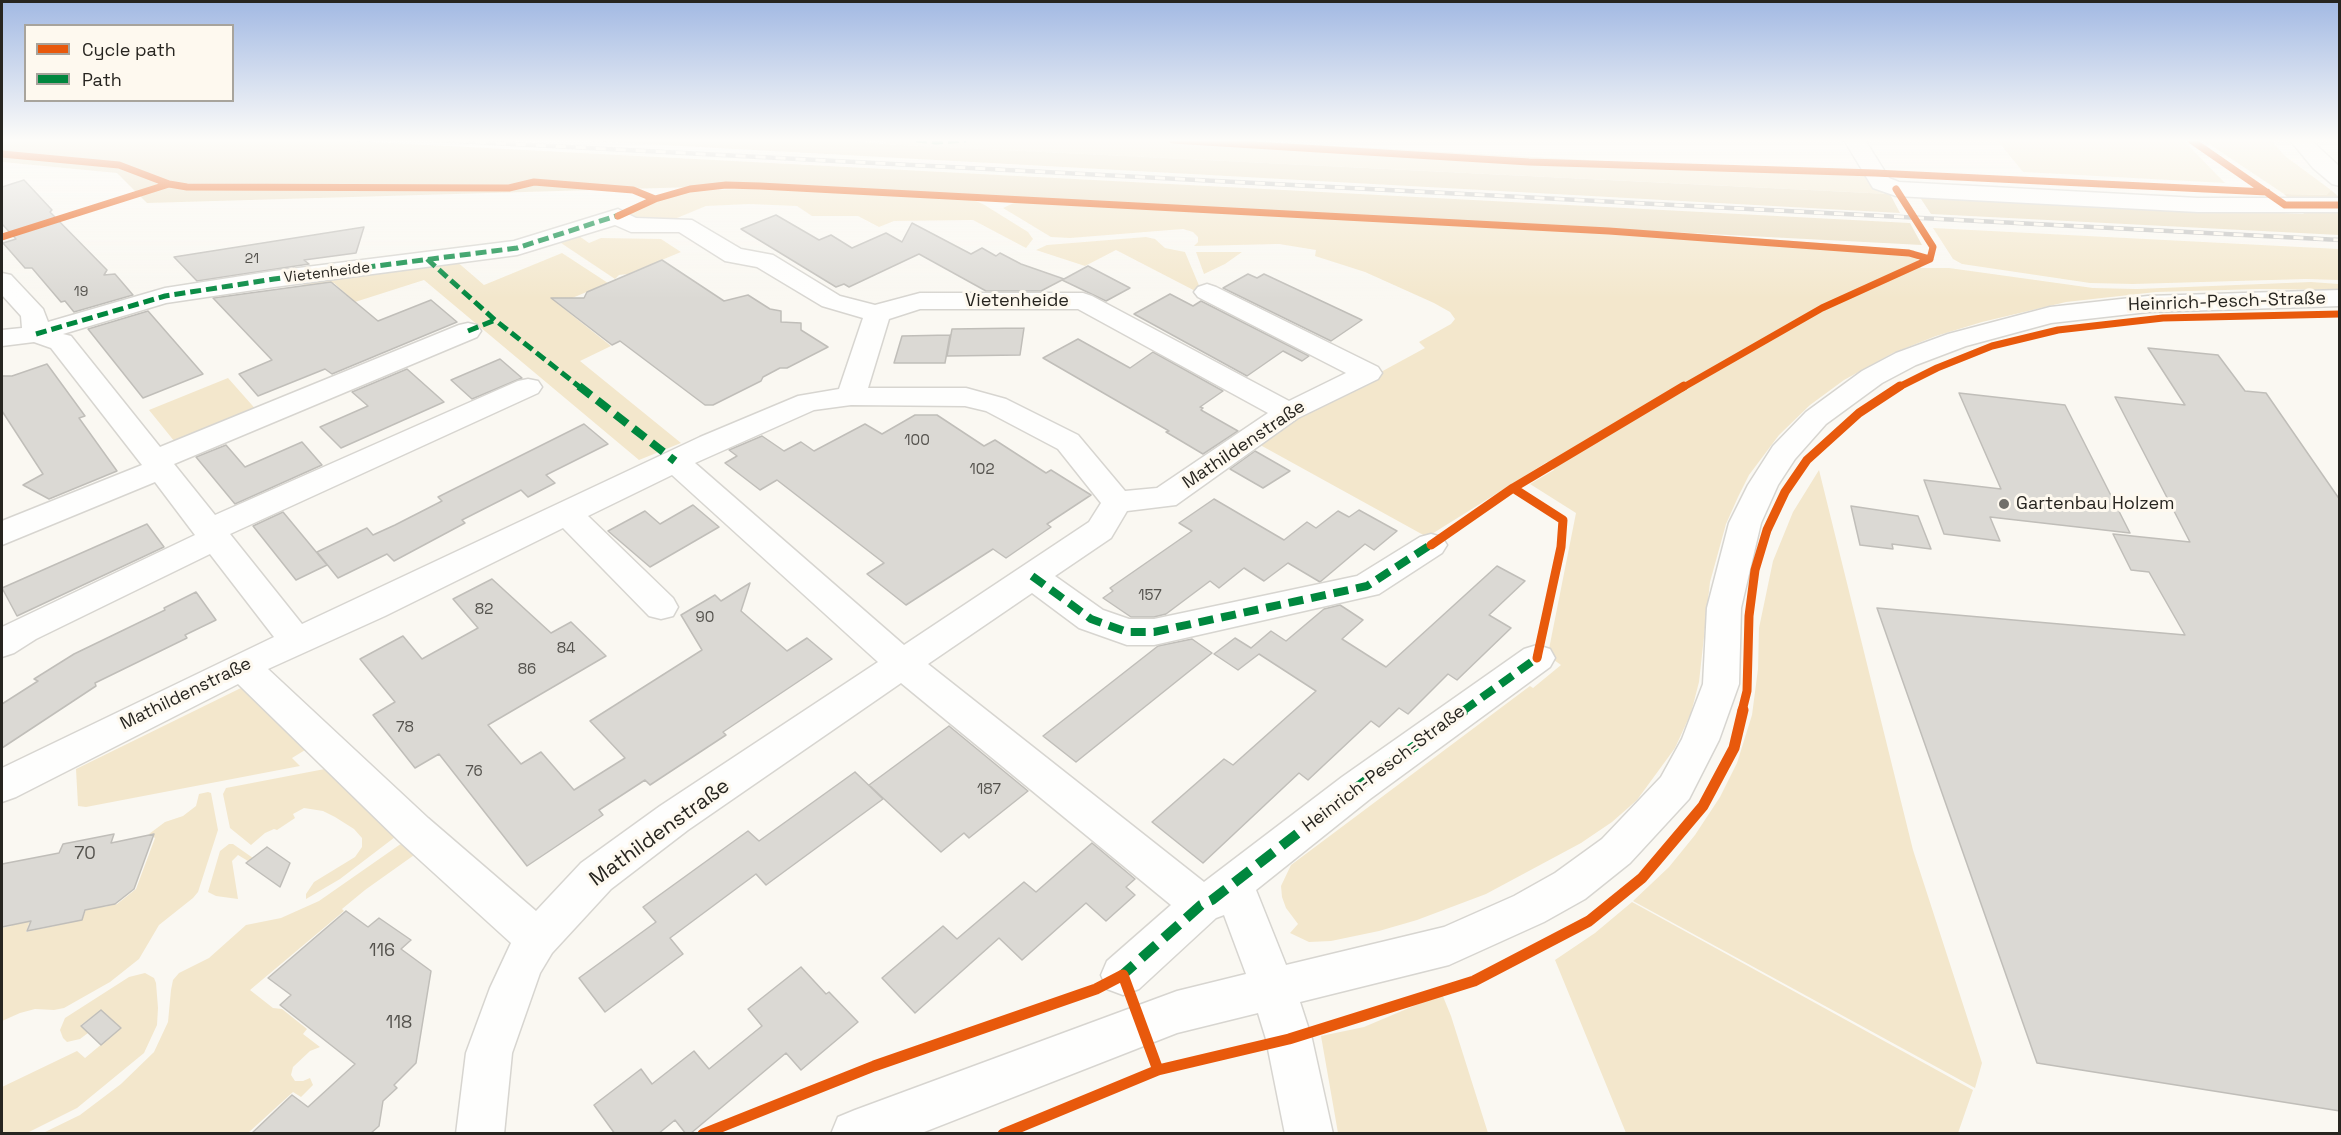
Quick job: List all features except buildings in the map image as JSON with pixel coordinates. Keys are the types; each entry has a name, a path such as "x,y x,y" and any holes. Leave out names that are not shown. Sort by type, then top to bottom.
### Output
{"street":[{"path":"1971,193 2198,205 2340,205"},
{"name":"Vietenheide","path":"2,338 36,334 165,296 274,279 517,248 618,216 632,225 684,225 734,256 764,260 831,301 878,314 920,301 1083,301 1288,412"},
{"path":"2,280 34,315 36,334"},
{"name":"Mathildenstraße","path":"1117,502 1165,498 1288,412 1368,373 1207,292"},
{"name":"Heinrich-Pesch-Straße","path":"855,1134 1177,1012 1449,945 1529,909 1570,886 1616,851 1675,788 1700,740 1721,684 1724,608 1742,533 1762,485 1784,453 1816,418 1872,377 1906,358 1957,340 2050,315 2148,304 2340,298"},
{"path":"851,396 878,314"},
{"path":"2,534 26,521 468,331"},
{"name":"Vietenheide","path":"36,334 61,342 297,642"},
{"path":"2,644 24,630 213,534 528,387"},
{"name":"Mathildenstraße","path":"2,786 242,666 568,514 675,461 808,402 851,396 966,397 996,405 1068,442 1117,502"},
{"path":"675,461 770,548 903,664 1217,895 1273,987 1289,1039 1309,1134"},
{"name":"Mathildenstraße","path":"480,1134 489,1053 516,979 537,939 596,876 674,818 1100,530 1117,502"},
{"path":"568,514 662,608"},
{"path":"1032,576 1091,619 1127,632 1154,632 1367,586 1431,545"},
{"name":"Heinrich-Pesch-Straße","path":"1124,975 1217,895 1356,788 1537,658"},
{"path":"242,666 414,830 537,939"}],"shaded area":[{"path":"137,193 491,193 147,203"},
{"path":"684,193 848,193 973,200 1028,232 1033,239 1026,248 973,220 894,221 879,227 858,216 812,216 797,206 749,204 706,206 665,223 645,223 626,215 665,198"},
{"path":"918,193 1340,193 1910,223 1922,245"},
{"path":"1536,193 1890,194 1900,213"},
{"path":"2282,193 2329,193 2328,195"},
{"path":"2334,193 2339,197 2339,235 1931,214 1919,196 2304,214 2284,194 2327,195"},
{"path":"1016,202 1417,222 1427,219 1607,227 1914,250 1921,268 1949,268 2093,288 2137,289 2311,282 2339,284 2339,290 2259,289 2156,292 2066,302 1982,322 1936,336 1893,353 1844,380 1810,405 1779,435 1749,475 1738,497 1726,524 1710,582 1699,682 1691,713 1675,748 1637,800 1612,822 1581,843 1486,894 1417,920 1379,931 1331,941 1309,942 1290,933 1298,924 1286,908 1281,886 1291,865 1530,686 1533,688 1561,665 1554,660 1549,649 1576,513 1530,484 1554,470 1547,462 1427,537 1262,446 1260,441 1265,435 1425,348 1419,342 1451,324 1455,319 1450,312 1434,303 1365,272 1315,256 1316,250 1279,244 1194,246 1198,242 1198,237 1193,232 1183,229 1070,238 1051,237 1003,208"},
{"path":"1933,228 2339,249 2339,280 2090,283 1962,264 1953,259"},
{"path":"579,236 589,243 601,238 661,239 681,252 628,274 619,275 615,279 561,243"},
{"path":"1146,237 1155,239 1165,248 1185,252 1203,295 1116,250 1085,266 1036,250 1047,245"},
{"path":"1196,252 1242,252 1225,264 1204,274"},
{"path":"562,253 608,283 558,304 611,346 580,361 681,443 639,460 424,280 355,302 334,283 311,291 299,280 455,260 484,285"},
{"path":"228,378 259,413 179,447 149,410"},
{"path":"1819,470 1913,850 1982,1063 1975,1088 1633,901 1669,867 1695,835 1720,797 1737,763 1752,715 1758,669 1759,628 1773,561 1793,512"},
{"path":"245,686 310,747 292,758 300,766 86,807 78,806 76,769"},
{"path":"330,768 399,834 340,879 306,899 306,894 314,882 355,857 362,847 362,838 354,829 335,817 323,811 304,808 293,814 295,818 277,830 265,833 251,845 230,828 223,794 226,788"},
{"path":"211,793 218,830 198,892 159,925 139,959 110,982 64,1008 35,1009 2,1021 2,928 11,926 20,918 32,915 26,932 82,920 88,904 101,902 104,907 117,904 136,889 155,838 149,834 165,822 183,816 196,806 199,794"},
{"path":"405,841 417,853 365,890 342,909 344,911 250,990 273,1008 282,1009 307,1029 303,1034 320,1047 310,1051 293,1067 291,1075 295,1081 310,1078 313,1085 301,1097 293,1092 248,1133 41,1134 80,1115 121,1084 154,1052 168,1022 173,980 179,973 209,958 246,925 281,918 319,901"},
{"path":"229,844 233,844 253,858 248,861 238,855 232,861 238,899 216,896 208,892 220,851"},
{"path":"1632,902 1973,1090 1958,1133 1626,1133 1555,960 1595,933"},
{"path":"145,973 154,978 156,983 158,1008 157,1025 144,1053 77,1108 27,1133 2,1134 2,1087 77,1051 85,1058 121,1028 101,1010 81,1025 88,1033 80,1039 67,1042 60,1030 65,1018 129,977"},
{"path":"1442,994 1488,1133 1338,1133 1321,1036 1364,1027"}],"railway":[{"path":"1444,193 2340,240"}],"marked path":[{"path":"36,334 165,296 274,279 517,248 622,214"},
{"path":"427,259 495,320 675,461"},
{"path":"468,331 495,320"},
{"path":"1032,576 1091,619 1127,632 1154,632 1367,586 1435,542"},
{"path":"1119,978 1201,905 1212,900 1356,788 1537,658 1538,654"}],"cycle path":[{"path":"2,237 141,193"},
{"path":"640,193 655,199"},
{"path":"618,216 655,199 676,193"},
{"path":"891,193 1609,231 1909,253 1930,259 1933,247 1899,193"},
{"path":"2268,193 2285,205 2340,205"},
{"path":"1431,545 1513,488 1743,351 1822,308 1930,259"},
{"path":"1003,1134 1158,1070 1289,1039 1474,981 1589,921 1642,878 1703,806 1734,748 1747,691 1749,616 1755,570 1767,530 1785,492 1807,460 1859,413 1896,388 1937,368 1992,346 2058,330 2163,318 2340,314"},
{"path":"1513,488 1563,520 1561,547 1537,658"},
{"path":"703,1134 874,1066 1096,989 1123,975 1158,1070"}],"place":[{"name":"Gartenbau Holzem","path":"2004,504"}]}
